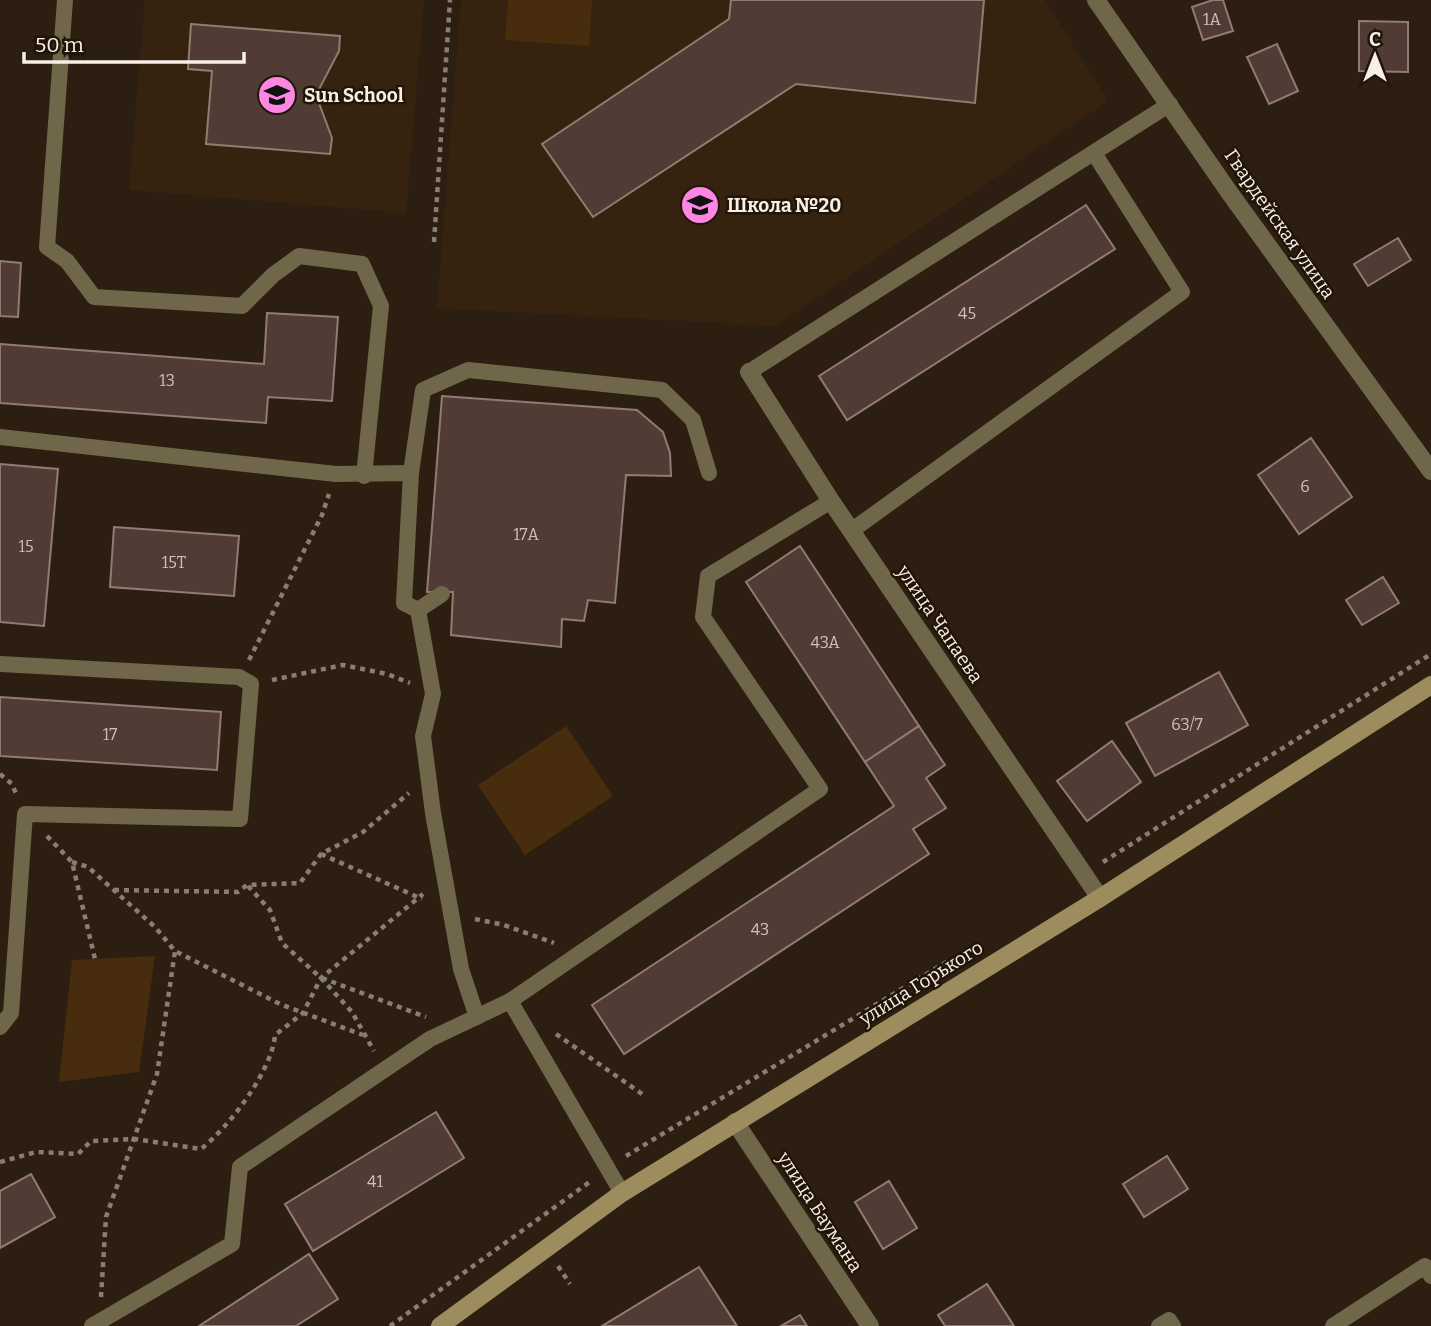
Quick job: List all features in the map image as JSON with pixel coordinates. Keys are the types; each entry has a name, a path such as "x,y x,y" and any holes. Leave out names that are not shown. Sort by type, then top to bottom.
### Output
{"main road":[{"name":"улица Горького","path":"440,1326 622,1193 1100,898 1431,685"}],"street":[{"name":"Гвардейская улица","path":"1096,0 1229,191 1431,471"},
{"name":"улица Чапаева","path":"749,372 851,531 1100,898"},
{"name":"улица Баумана","path":"735,1122 870,1326"}],"lane":[{"path":"65,0 47,247 67,261 94,297 242,306 273,275 299,256 362,264 381,306 364,476"},
{"path":"749,372 1170,104"},
{"path":"851,531 1182,292 1094,153"},
{"path":"418,610 404,603 411,473 423,390 468,370 662,390 693,420 709,473"},
{"path":"0,437 336,474 364,476 411,473"},
{"path":"96,1324 232,1244 240,1167 430,1039 510,1001 820,789 703,617 708,576 831,501"},
{"path":"418,610 442,594"},
{"path":"418,610 433,694 423,736 428,777 461,969 477,1017"},
{"path":"0,664 245,681 240,819 25,814 11,1013 0,1027"},
{"path":"510,1001 622,1193"},
{"path":"1332,1326 1425,1266 1431,1276"},
{"path":"1159,1326 1169,1320 1173,1326"}],"path":[{"path":"434,243 450,0"},
{"path":"245,681 322,515 336,474"},
{"path":"1086,878 1114,853 1431,654"},
{"path":"245,681 343,665 387,674 433,694"},
{"path":"114,890 238,892 247,885 300,883 321,854 363,832 428,777"},
{"path":"25,814 72,862 88,867 114,890 175,951 303,1013 363,1035 352,1012 321,978 282,943 270,910 247,885"},
{"path":"0,1162 36,1152 78,1154 91,1141 135,1139 201,1149 235,1113 273,1052 275,1035 303,1013 321,978 421,898 441,859"},
{"path":"72,862 95,959"},
{"path":"96,1324 106,1217 157,1074 175,951"},
{"path":"390,1326 608,1169 957,956"},
{"path":"321,978 454,1028"},
{"path":"555,1033 645,1096"}],"shaded area":[{"name":"Sun School","path":"145,0 424,0 406,213 129,190"},
{"name":"Школа №20","path":"461,0 1045,0 1108,101 776,326 437,308"},
{"path":"508,0 592,0 589,46 505,40"},
{"path":"566,726 613,796 525,855 478,785"},
{"path":"155,956 139,1072 59,1082 72,960"}],"building":[{"path":"731,0 984,0 975,103 796,84 593,217 542,144 729,19"},
{"path":"1213,0 1223,0 1233,31 1203,40 1192,7"},
{"path":"1359,21 1408,22 1408,72 1359,71"},
{"path":"191,24 340,36 339,51 316,95 332,138 330,154 206,144 212,71 188,69"},
{"path":"1277,44 1298,91 1269,104 1247,57"},
{"path":"1086,205 1115,249 847,420 819,376"},
{"path":"1398,238 1411,260 1368,286 1354,264"},
{"path":"0,261 21,263 18,317 0,316"},
{"path":"267,313 338,317 332,401 268,397 266,423 0,403 0,344 264,364"},
{"path":"442,396 637,410 663,432 670,453 671,476 626,475 615,603 588,600 584,621 562,619 561,647 451,635 453,592 427,592"},
{"path":"1311,438 1352,497 1299,534 1258,475"},
{"path":"0,464 58,469 44,626 0,622"},
{"path":"114,527 239,536 234,596 110,587"},
{"path":"800,546 919,726 865,762 746,582"},
{"path":"1383,577 1399,603 1362,625 1346,600"},
{"path":"1219,672 1248,725 1155,776 1126,723"},
{"path":"0,697 221,712 217,770 0,756"},
{"path":"919,726 945,765 926,778 946,808 913,829 929,854 624,1054 592,1005 894,806 865,762"},
{"path":"1112,741 1141,782 1087,821 1057,781"},
{"path":"436,1112 464,1158 313,1251 285,1204"},
{"path":"1167,1156 1188,1189 1144,1217 1123,1184"},
{"path":"31,1174 55,1217 0,1248 0,1191"},
{"path":"889,1181 917,1228 883,1249 855,1202"},
{"path":"309,1254 338,1299 296,1326 199,1326"},
{"path":"699,1267 737,1326 602,1326"},
{"path":"987,1284 1014,1326 945,1326 938,1315"},
{"path":"800,1315 807,1326 781,1326"}],"place":[{"name":"Sun School","path":"277,95"},
{"name":"Школа №20","path":"700,205"}]}
